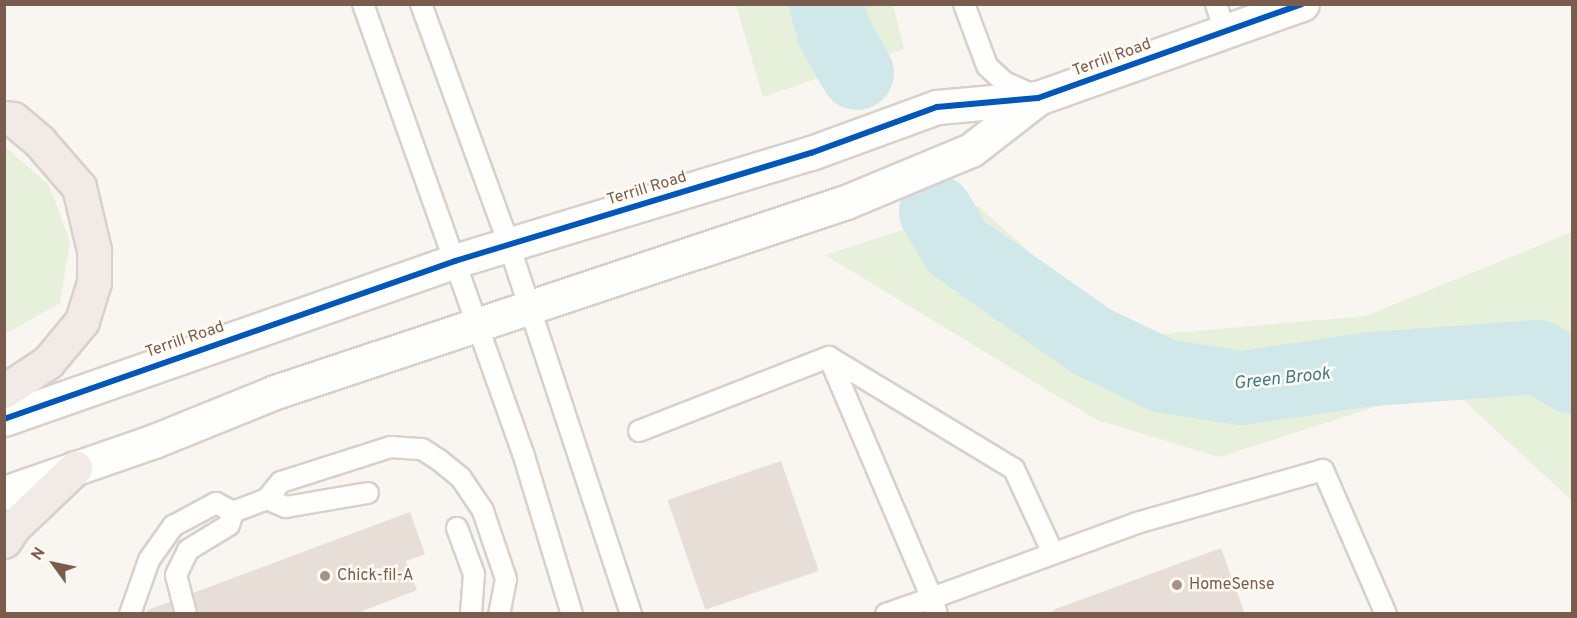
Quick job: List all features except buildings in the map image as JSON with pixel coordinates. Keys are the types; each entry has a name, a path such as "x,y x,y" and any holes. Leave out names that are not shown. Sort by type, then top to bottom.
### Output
{"highway":[{"path":"4,118 13,119 40,142 79,187 94,250 94,282 82,321 48,362 4,391"},
{"path":"4,541 13,527 75,468"}],"street":[{"name":"Terrill Road","path":"4,493 154,441 248,402 846,202 970,150 1038,98 1221,18 1302,4"},
{"name":"Terrill Road","path":"4,419 455,261 811,153 937,107 1038,98"}],"lane":[{"path":"363,4 523,453 572,614"},
{"path":"422,4 509,245 631,614"},
{"path":"964,4 987,66 1004,82 1038,98"},
{"path":"639,431 829,357"},
{"path":"829,357 1014,469 1053,553"},
{"path":"829,357 934,606"},
{"path":"130,614 149,560 173,526 216,503 232,512 267,499 281,482 374,449 422,449 461,478 483,511 506,579 500,614"},
{"path":"886,614 934,606 1053,553 1137,522 1323,470 1386,614"},
{"path":"267,499 286,507 368,493"},
{"path":"186,614 176,575 188,550 230,525 232,512"},
{"path":"457,528 474,574 471,614"}],"green space":[{"path":"736,5 893,5 904,49 763,97"},
{"path":"4,146 49,185 70,242 60,303 5,334"},
{"path":"978,206 1068,286 1104,313 1163,334 1366,316 1572,232 1572,501 1458,395 1397,400 1219,457 1097,420 825,255"}],"waterway":[{"name":"Green Brook","path":"826,4 834,32 857,73"},
{"name":"Green Brook","path":"936,212 957,247 1091,341 1164,376 1241,388 1372,369 1538,357 1572,377"}],"cycle path":[{"path":"4,419 455,261 811,153 937,107 1038,98 1302,4"}],"place":[{"name":"Chick-fil-A","path":"325,576"},
{"name":"HomeSense","path":"1177,585"}]}
